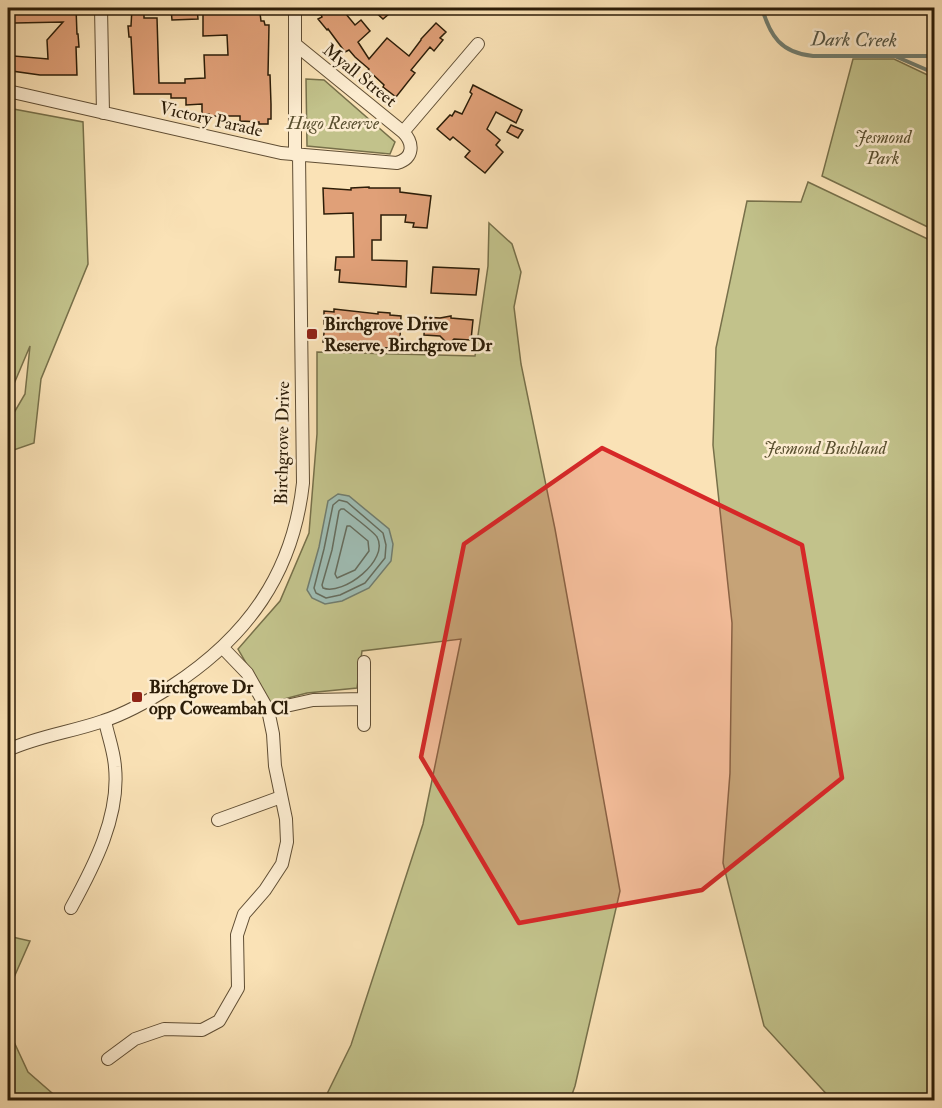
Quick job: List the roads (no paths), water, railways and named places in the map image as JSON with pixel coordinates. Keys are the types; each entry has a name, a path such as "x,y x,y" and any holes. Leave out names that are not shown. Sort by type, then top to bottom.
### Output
{"street":[{"path":"101,8 103,113"},
{"name":"Birchgrove Drive","path":"8,750 105,721 153,698 192,673 255,611 279,573 301,503 303,465 295,8"},
{"path":"403,132 478,44"},
{"name":"Myall Street","path":"296,45 403,132"},
{"name":"Victory Parade","path":"8,91 297,155 397,163 404,161 411,149 403,132"},
{"path":"108,1059 135,1039 164,1029 202,1030 219,1021 237,988 237,935 244,914 265,890 282,864 287,842 286,819 274,766 273,735 268,710 247,673 222,646"},
{"path":"364,662 364,724"},
{"path":"268,710 313,700 364,699"},
{"path":"71,908 87,879 113,813 116,768 105,721"},
{"path":"218,820 281,797"}],"water":[{"path":"338,494 349,496 389,529 393,544 391,561 369,588 342,601 325,604 312,598 307,590 319,547 328,501"}],"waterway":[{"name":"Dark Creek","path":"762,8 769,27 778,41 785,47 802,54 813,56 934,56"},
{"path":"897,57 934,73"}],"place":[{"name":"Birchgrove Drive Reserve, Birchgrove Dr","path":"312,334"},
{"name":"Birchgrove Dr opp Coweambah Cl","path":"137,697"}],"park label":[{"name":"Hugo Reserve","path":"333,123"},
{"name":"Jesmond Park","path":"883,147"},
{"name":"Jesmond Bushland","path":"825,448"}]}
